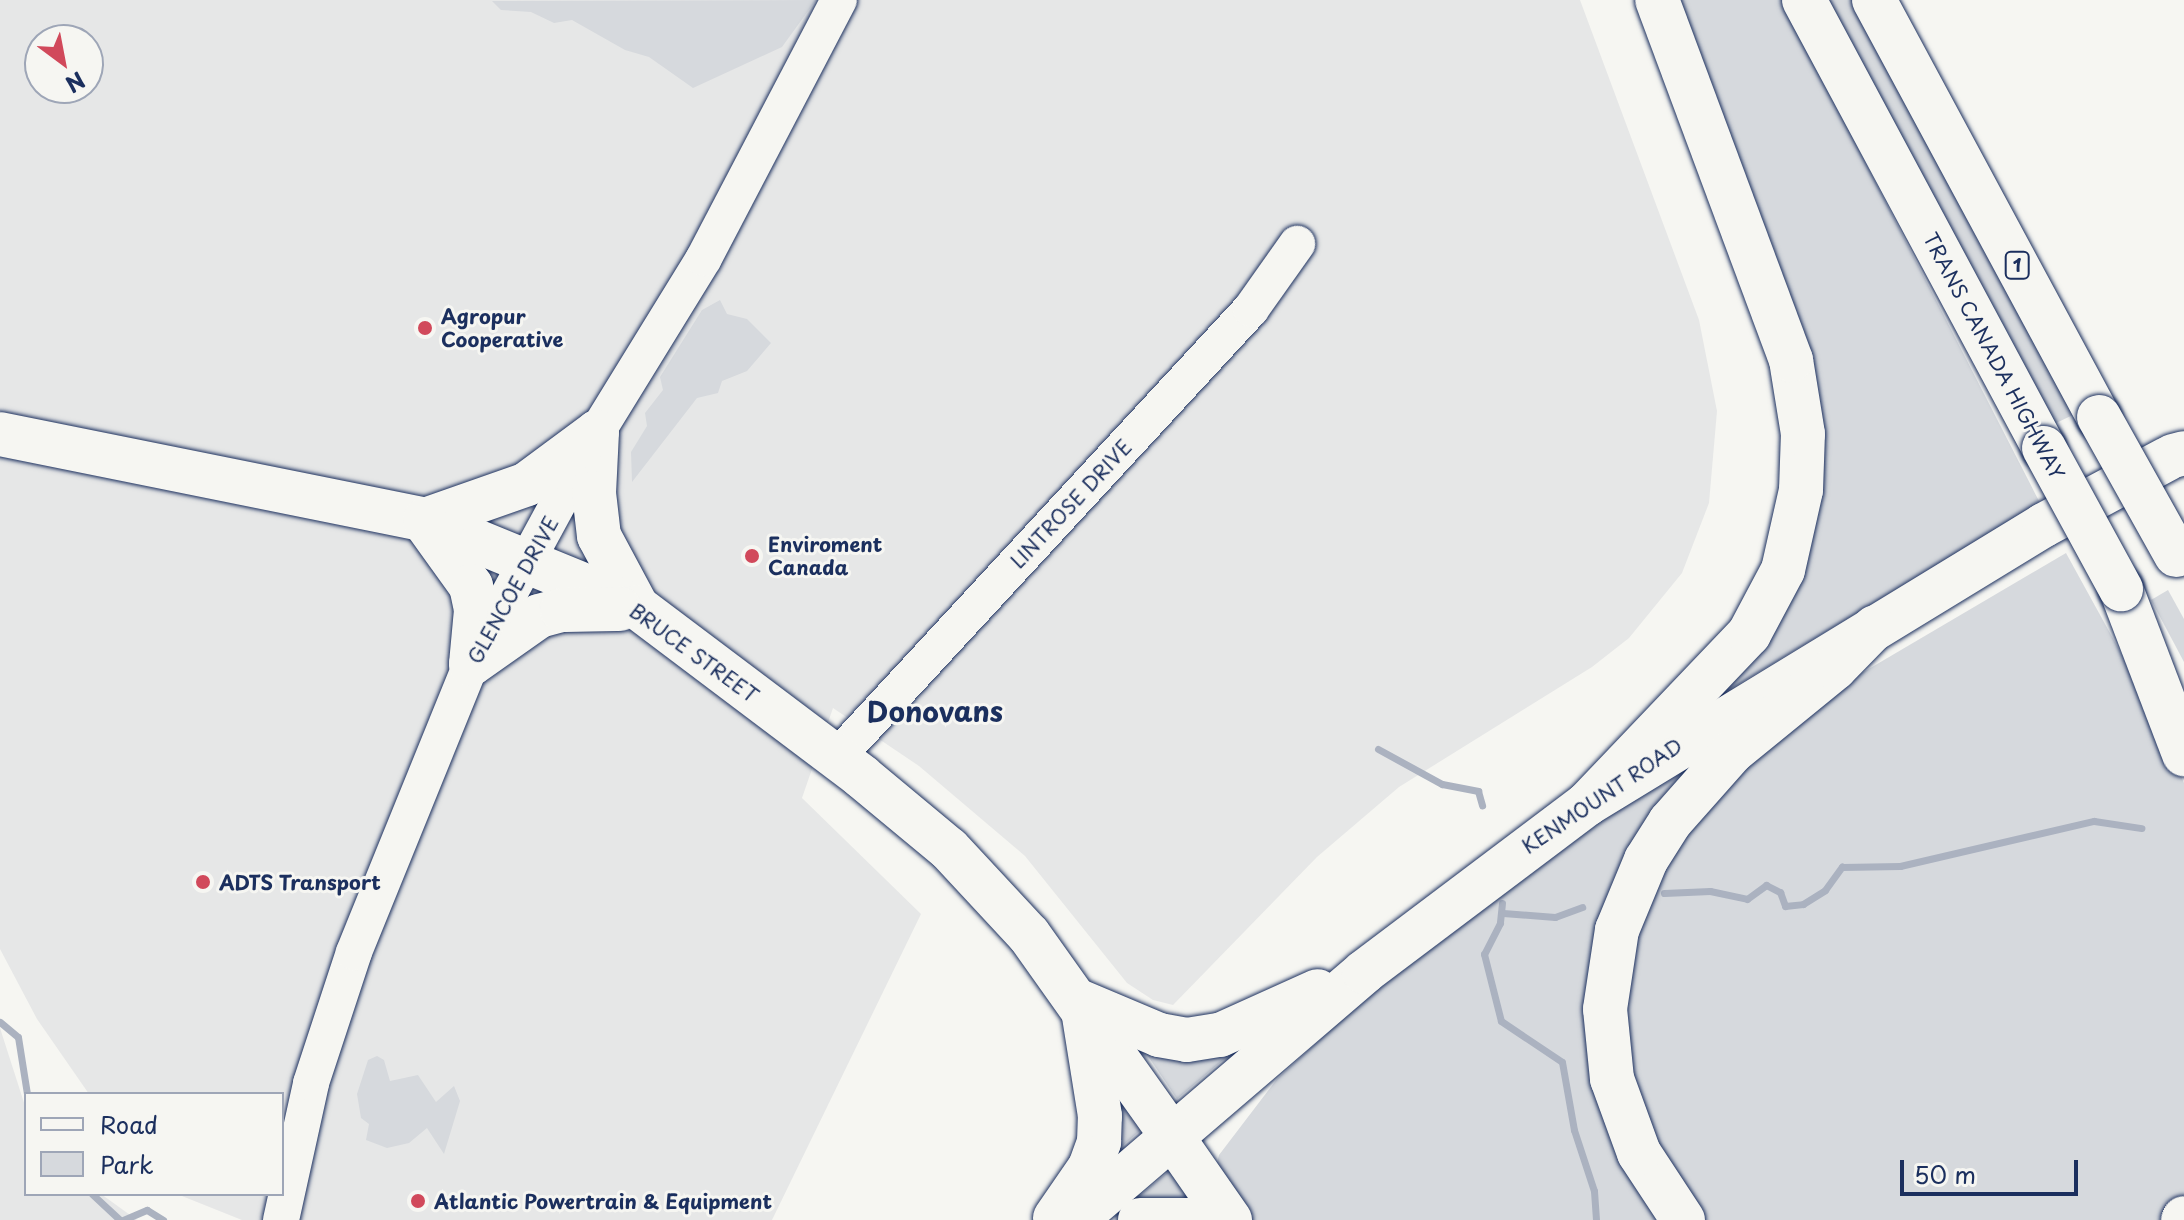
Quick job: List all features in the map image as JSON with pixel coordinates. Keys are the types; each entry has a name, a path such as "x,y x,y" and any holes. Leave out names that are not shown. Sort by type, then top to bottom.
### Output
{"main road":[{"path":"1587,804 1749,634 1783,570 1801,490 1802,426 1791,360 1657,0"},
{"name":"TRANS CANADA HIGHWAY","path":"1804,0 2184,712"},
{"name":"1","path":"1874,0 1935,114 2108,411 2181,547"},
{"path":"471,664 476,610 471,586 425,520 527,484 597,432"},
{"path":"471,664 539,616 637,607 599,536 594,493 597,432"},
{"name":"BRUCE STREET","path":"0,434 239,478 425,520 637,607 836,758 949,849 1029,935 1081,1002 1230,1220"},
{"name":"KENMOUNT ROAD","path":"1075,1220 1364,972 1587,804 2044,525 2180,453"},
{"path":"2121,589 2184,754"},
{"path":"1683,1220 1639,1153 1612,1079 1605,1009 1617,930 1646,860 1670,822 1732,752 1835,668 1875,627"},
{"path":"1081,1002 1159,1035 1203,1038 1364,972"},
{"path":"1053,1220 1090,1167 1099,1142 1100,1116 1081,1002"},
{"path":"1140,1220 1190,1220"}],"street":[{"name":"GLENCOE DRIVE","path":"281,1220 311,1083 354,952 471,664 597,432 704,258 839,0"},
{"name":"LINTROSE DRIVE","path":"836,758 1251,309 1297,244"}],"shaded area":[{"path":"0,0 1580,0 1699,320 1717,411 1709,503 1682,573 1629,638 1592,667 1399,787 1317,857 1173,1005 1153,1000 1127,983 1025,856 919,766 833,708 802,798 921,914 772,1220 242,1220 182,1196 284,1196 284,1092 88,1092 37,1019 0,949"},
{"path":"0,1028 24,1103 24,1196 104,1196 137,1220 0,1220"}],"green space":[{"path":"816,0 782,47 693,88 649,57 625,50 572,20 554,23 531,12 501,10 492,1"},
{"path":"1665,0 1782,0 2040,503 1697,709 1813,480"},
{"path":"1824,0 1853,0 2075,414 2054,424"},
{"path":"720,300 727,314 747,319 771,343 747,371 722,381 718,393 697,398 632,482 631,452 647,426 645,413 663,390 660,377 702,310"},
{"path":"2066,553 2160,724 2184,783 2184,1200 2169,1220 1696,1220 1625,1077 1628,930 1702,800 1850,680"},
{"path":"2168,590 2184,619 2184,662 2151,600"},
{"path":"1735,731 1602,939 1667,1220 1246,1220 1215,1171 1219,1155 1277,1079 1371,993 1556,850"},
{"path":"1262,1027 1177,1099 1133,1034"},
{"path":"377,1056 384,1060 390,1081 418,1075 436,1102 454,1086 460,1101 444,1154 427,1128 409,1143 387,1148 366,1140 369,1124 361,1118 357,1094 368,1060"},
{"path":"1107,1085 1143,1128 1106,1160"},
{"path":"1174,1167 1213,1216 1140,1210 1114,1217"}],"waterway":[{"path":"1378,749 1442,784 1478,791 1482,805"},
{"path":"1664,893 1710,891 1747,899 1766,885 1780,892 1785,906 1803,904 1825,890 1842,867 1900,866 2094,821 2141,828"},
{"path":"1502,903 1500,923 1484,954 1501,1021 1562,1062 1574,1130 1594,1191 1596,1220"},
{"path":"1503,913 1555,917 1582,907"},
{"path":"0,1022 18,1037 27,1092"},
{"path":"94,1196 120,1220"},
{"path":"123,1220 147,1210 163,1220"}],"place":[{"name":"Agropur Cooperative","path":"425,328"},
{"name":"Enviroment Canada","path":"752,556"},
{"name":"ADTS Transport","path":"203,882"},
{"name":"Atlantic Powertrain & Equipment","path":"418,1201"}],"district":[{"name":"Donovans","path":"935,711"}]}
